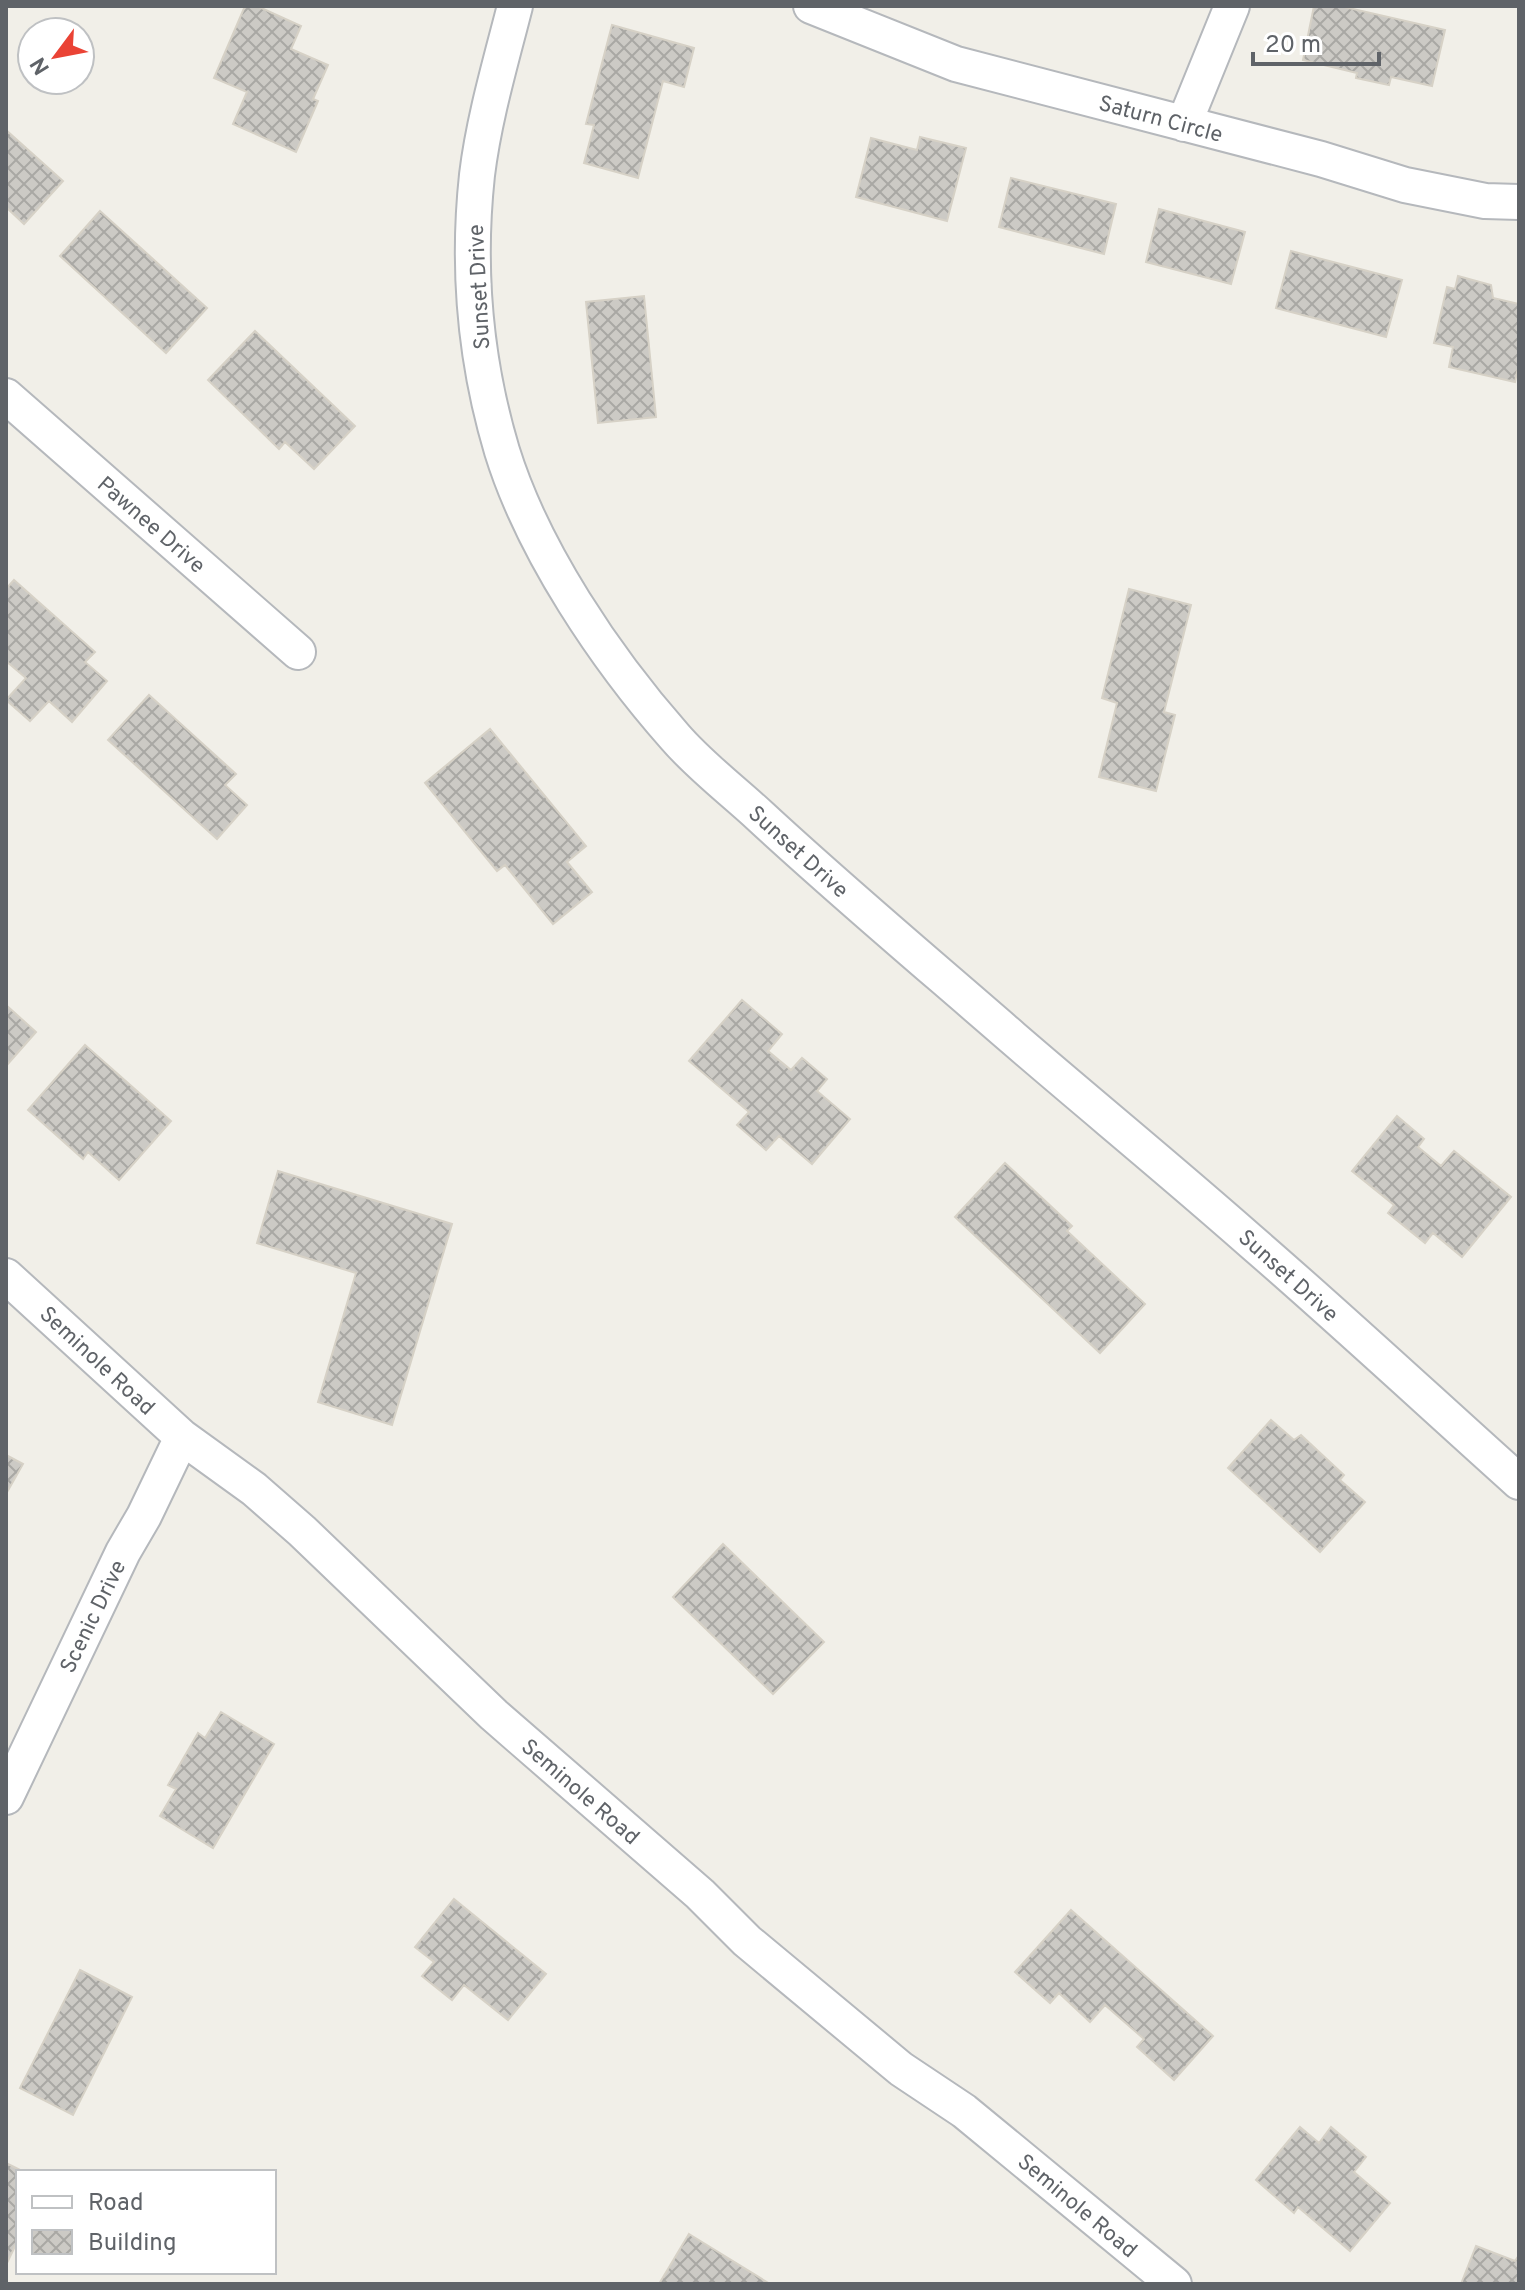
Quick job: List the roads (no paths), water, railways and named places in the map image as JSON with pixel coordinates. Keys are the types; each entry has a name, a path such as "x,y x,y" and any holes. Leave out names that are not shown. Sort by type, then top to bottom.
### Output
{"street":[{"name":"Sunset Drive","path":"515,6 492,94 478,171 472,241 474,315 485,388 503,455 529,520 559,576 602,643 677,739 805,857 1254,1244 1519,1482"},
{"name":"Saturn Circle","path":"811,6 956,64 1446,194 1485,201 1519,202"},
{"path":"1184,124 1232,6"},
{"name":"Pawnee Drive","path":"6,396 298,652"},
{"name":"Seminole Road","path":"6,1276 182,1437 254,1489 302,1531 494,1715 700,1894 747,1941 901,2069 964,2111 1174,2284"},
{"name":"Scenic Drive","path":"6,1797 123,1552 182,1437"}]}
